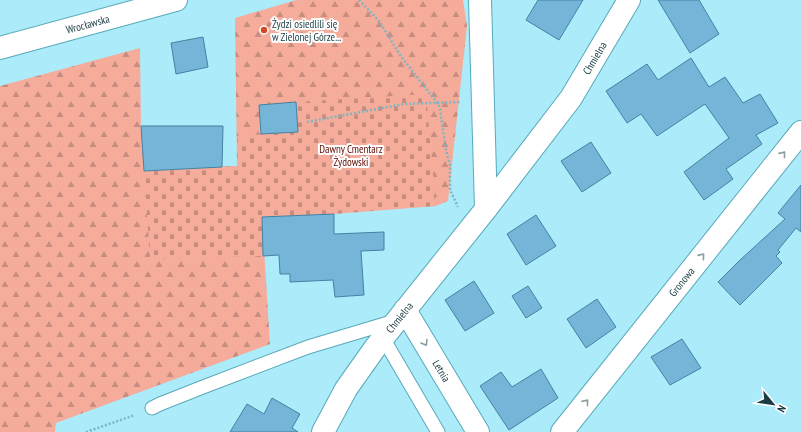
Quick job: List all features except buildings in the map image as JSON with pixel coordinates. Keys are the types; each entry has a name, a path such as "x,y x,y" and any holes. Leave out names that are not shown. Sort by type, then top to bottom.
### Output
{"street":[{"name":"Wrocławska","path":"0,48 176,0"},
{"path":"480,0 486,209"},
{"name":"Chmielna","path":"323,432 346,390 383,338 486,209 571,98 629,0"},
{"name":"Gronowa","path":"562,432 801,132"},
{"name":"Letnia","path":"400,316 478,432"}],"lane":[{"path":"159,408 308,347 400,316"},
{"path":"383,338 438,432"}],"path":[{"path":"359,0 380,21 400,55 438,104 450,165 450,190 470,229"},
{"path":"307,122 404,104 438,104 483,101"},
{"path":"86,432 159,408"}],"green space":[{"path":"296,0 463,0 467,26 448,201 436,206 262,217 270,344 56,423 55,432 0,432 0,86 140,48 141,126 144,171 237,166 235,18"},
{"name":"Dawny Cmentarz Żydowski","path":"426,94 436,206 334,214 262,217 263,256 150,259 144,171 238,166 237,136 298,132 296,102"}],"place":[{"name":"Żydzi osiedlili się w Zielonej Górze...","path":"264,30"}]}
